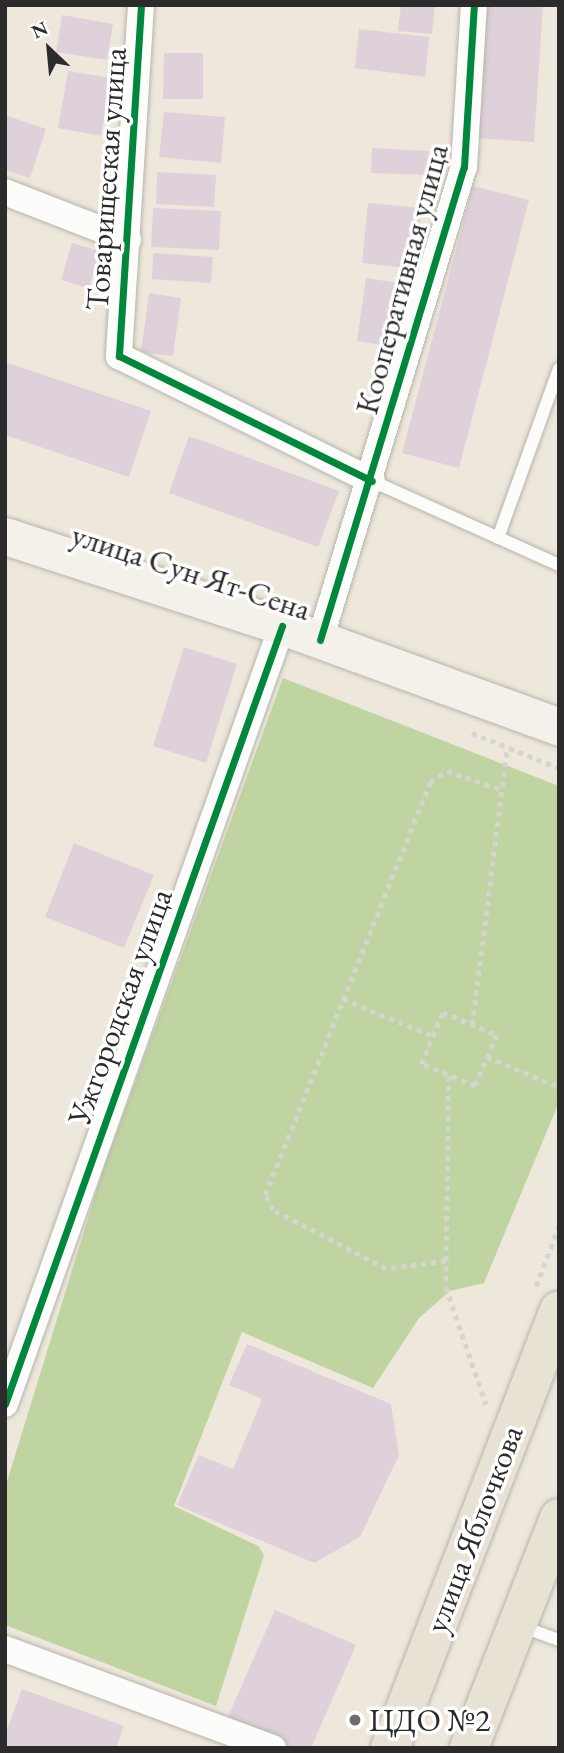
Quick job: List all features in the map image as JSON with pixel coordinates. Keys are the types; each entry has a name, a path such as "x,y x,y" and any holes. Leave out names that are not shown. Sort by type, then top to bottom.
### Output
{"main road":[{"name":"улица Сун Ят-Сена","path":"5,536 282,626 559,727"},
{"name":"улица Яблочкова","path":"390,1748 559,1310"},
{"path":"469,1748 559,1518"}],"street":[{"name":"Товарищеская улица","path":"141,5 119,356 372,481"},
{"name":"Кооперативная улица","path":"320,640 372,481 464,167 474,5"},
{"path":"5,192 128,240"},
{"name":"Ужгородская улица","path":"5,1404 282,626"},
{"path":"5,1649 273,1748"}],"lane":[{"path":"498,538 559,369"},
{"path":"372,481 559,565"},
{"path":"517,1625 559,1640"}],"path":[{"path":"472,1025 507,747"},
{"path":"446,1261 386,1269 273,1210 265,1195 430,782 447,771 502,790"},
{"path":"343,999 433,1036"},
{"path":"443,1012 472,1025 497,1035 475,1086 421,1064 443,1012"},
{"path":"487,1058 559,1087"},
{"path":"449,1076 446,1287 489,1412"}],"green space":[{"path":"283,678 559,786 559,1102 484,1283 450,1291 419,1318 373,1388 242,1332 174,1506 258,1546 264,1555 216,1706 5,1625 5,1488 102,1173"}],"building":[{"path":"401,5 435,5 432,34 398,31"},
{"path":"484,5 543,5 534,142 476,138"},
{"path":"62,15 113,24 107,60 56,52"},
{"path":"359,29 429,37 425,77 355,68"},
{"path":"164,53 203,53 203,99 163,99"},
{"path":"68,71 111,78 101,136 58,128"},
{"path":"164,112 225,117 221,163 159,157"},
{"path":"5,115 46,129 30,178 5,170"},
{"path":"372,148 429,151 428,175 371,173"},
{"path":"157,172 216,175 214,207 156,204"},
{"path":"473,186 529,200 459,468 402,453"},
{"path":"368,203 422,208 416,269 362,263"},
{"path":"153,208 221,211 219,250 151,247"},
{"path":"72,243 100,251 89,288 61,280"},
{"path":"153,253 213,257 211,283 152,279"},
{"path":"366,278 405,284 396,347 357,341"},
{"path":"149,293 181,298 173,356 141,352"},
{"path":"5,362 151,411 129,477 5,435"},
{"path":"189,436 339,491 318,547 169,493"},
{"path":"184,647 237,664 206,763 153,746"},
{"path":"74,843 154,875 124,948 45,917"},
{"path":"247,1344 391,1404 399,1455 360,1537 314,1563 177,1505 199,1455 233,1469 262,1399 229,1385"},
{"path":"275,1610 356,1645 311,1748 294,1748 227,1719"},
{"path":"22,1689 124,1726 116,1748 5,1748 5,1735"}],"cycle path":[{"path":"141,5 119,356 372,481"},
{"path":"320,640 464,167 474,5"},
{"path":"5,1404 282,626"}],"place":[{"name":"ЦДО №2","path":"355,1720"}]}
